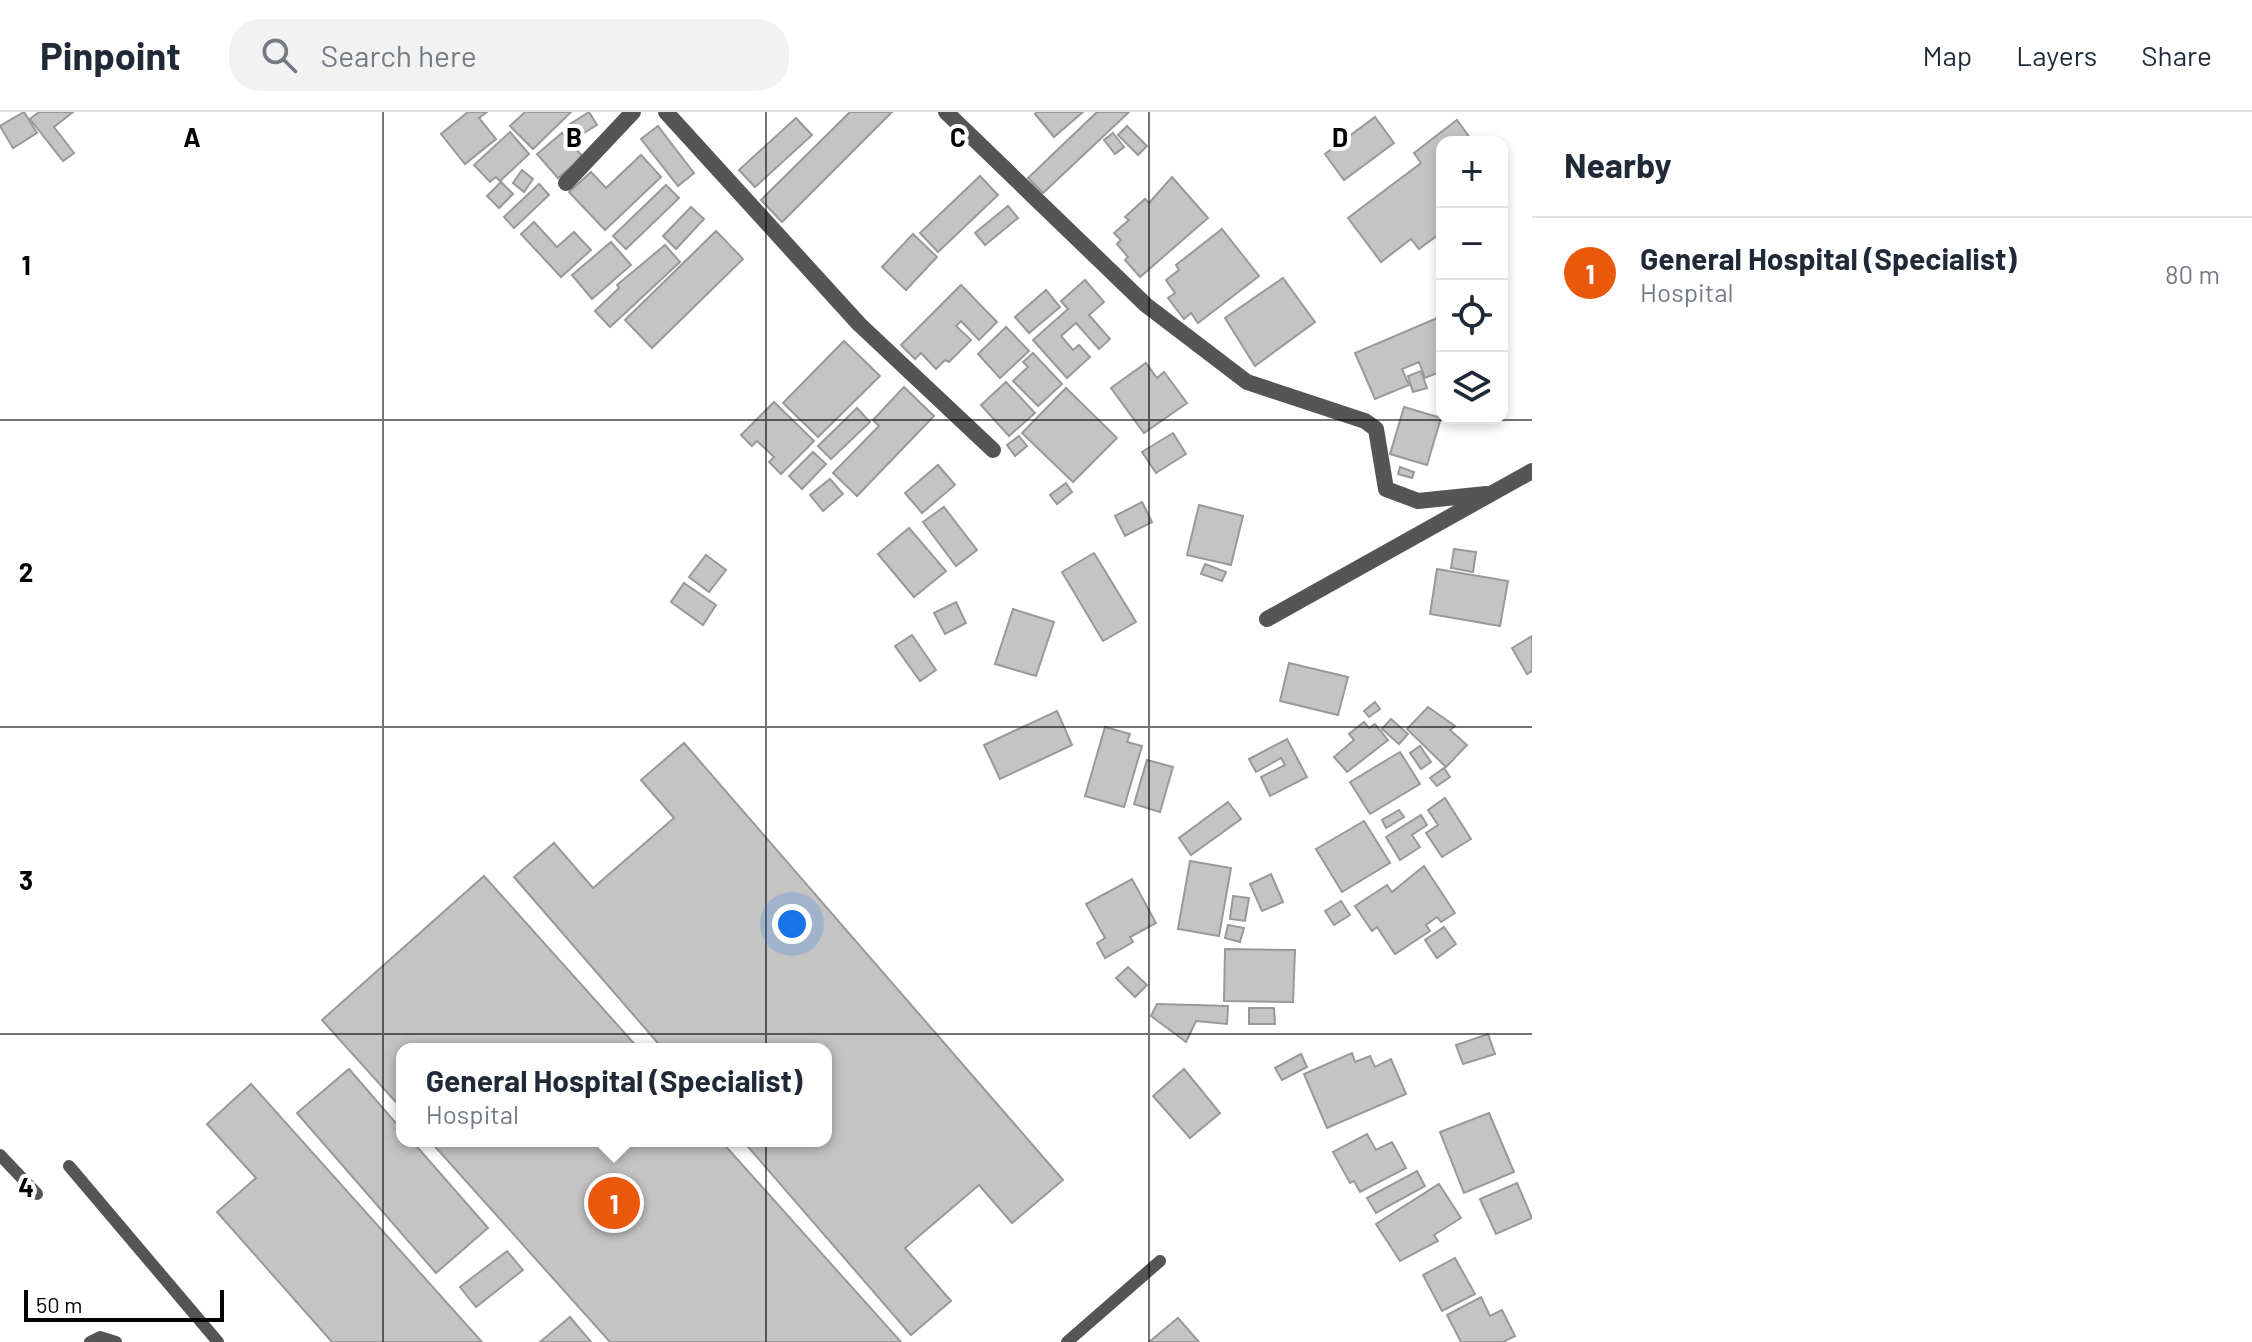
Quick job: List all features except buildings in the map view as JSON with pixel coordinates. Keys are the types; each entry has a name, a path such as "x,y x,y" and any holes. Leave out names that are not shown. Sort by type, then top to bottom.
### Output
{"street":[{"path":"566,183 633,112"},
{"path":"666,112 859,324 993,450"},
{"path":"946,112 1146,305 1247,382 1365,421 1376,429 1386,489 1418,501 1486,494"},
{"path":"1267,619 1532,471"}],"lane":[{"path":"0,1155 37,1194"},
{"path":"69,1166 218,1342"},
{"path":"1067,1342 1160,1261"},
{"path":"90,1342 100,1337 116,1342"}],"place":[{"name":"General Hospital (Specialist)","path":"614,1203"}]}
